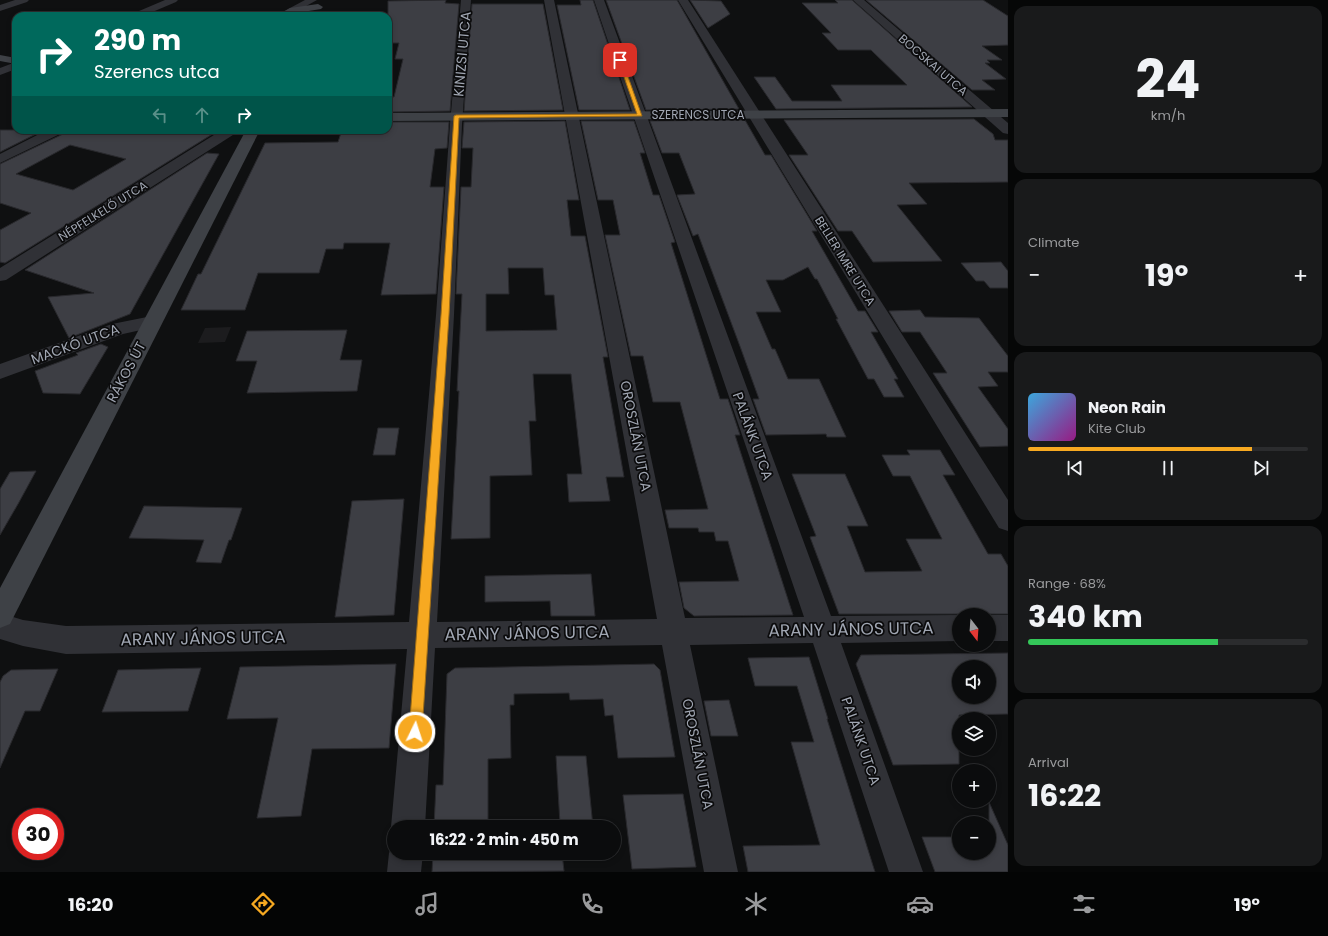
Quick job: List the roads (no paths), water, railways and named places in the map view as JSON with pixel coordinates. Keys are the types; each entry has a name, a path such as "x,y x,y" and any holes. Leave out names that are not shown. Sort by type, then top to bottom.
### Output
{"street":[{"path":"0,8 24,0"},
{"path":"144,12 173,0"},
{"name":"KINIZSI UTCA","path":"409,820 445,315 456,116 466,0"},
{"name":"OROSZLÁN UTCA","path":"549,0 721,872"},
{"name":"PALÁNK UTCA","path":"599,0 906,872"},
{"name":"BELLER IMRE UTCA","path":"683,0 1008,521"},
{"name":"BOCSKAI UTCA","path":"858,0 1008,130"},
{"path":"295,9 306,11 316,7"},
{"path":"289,12 295,9 316,7"},
{"path":"0,58 12,60"},
{"path":"0,72 12,68"},
{"name":"SZERENCS UTCA","path":"392,117 1008,113"},
{"path":"0,159 49,134"},
{"name":"NÉPFELKELŐ UTCA","path":"0,276 225,134"},
{"name":"RÁKOS ÚT","path":"0,615 251,134"},
{"name":"NÉPFELKELŐ UTCA","path":"206,146 228,144 242,152"},
{"name":"MACKÓ UTCA","path":"0,372 119,328 152,322"},
{"name":"ARANY JÁNOS UTCA","path":"0,626 23,633 66,640 952,628"},
{"path":"996,628 1008,628"},
{"path":"404,872 405,860"}]}
